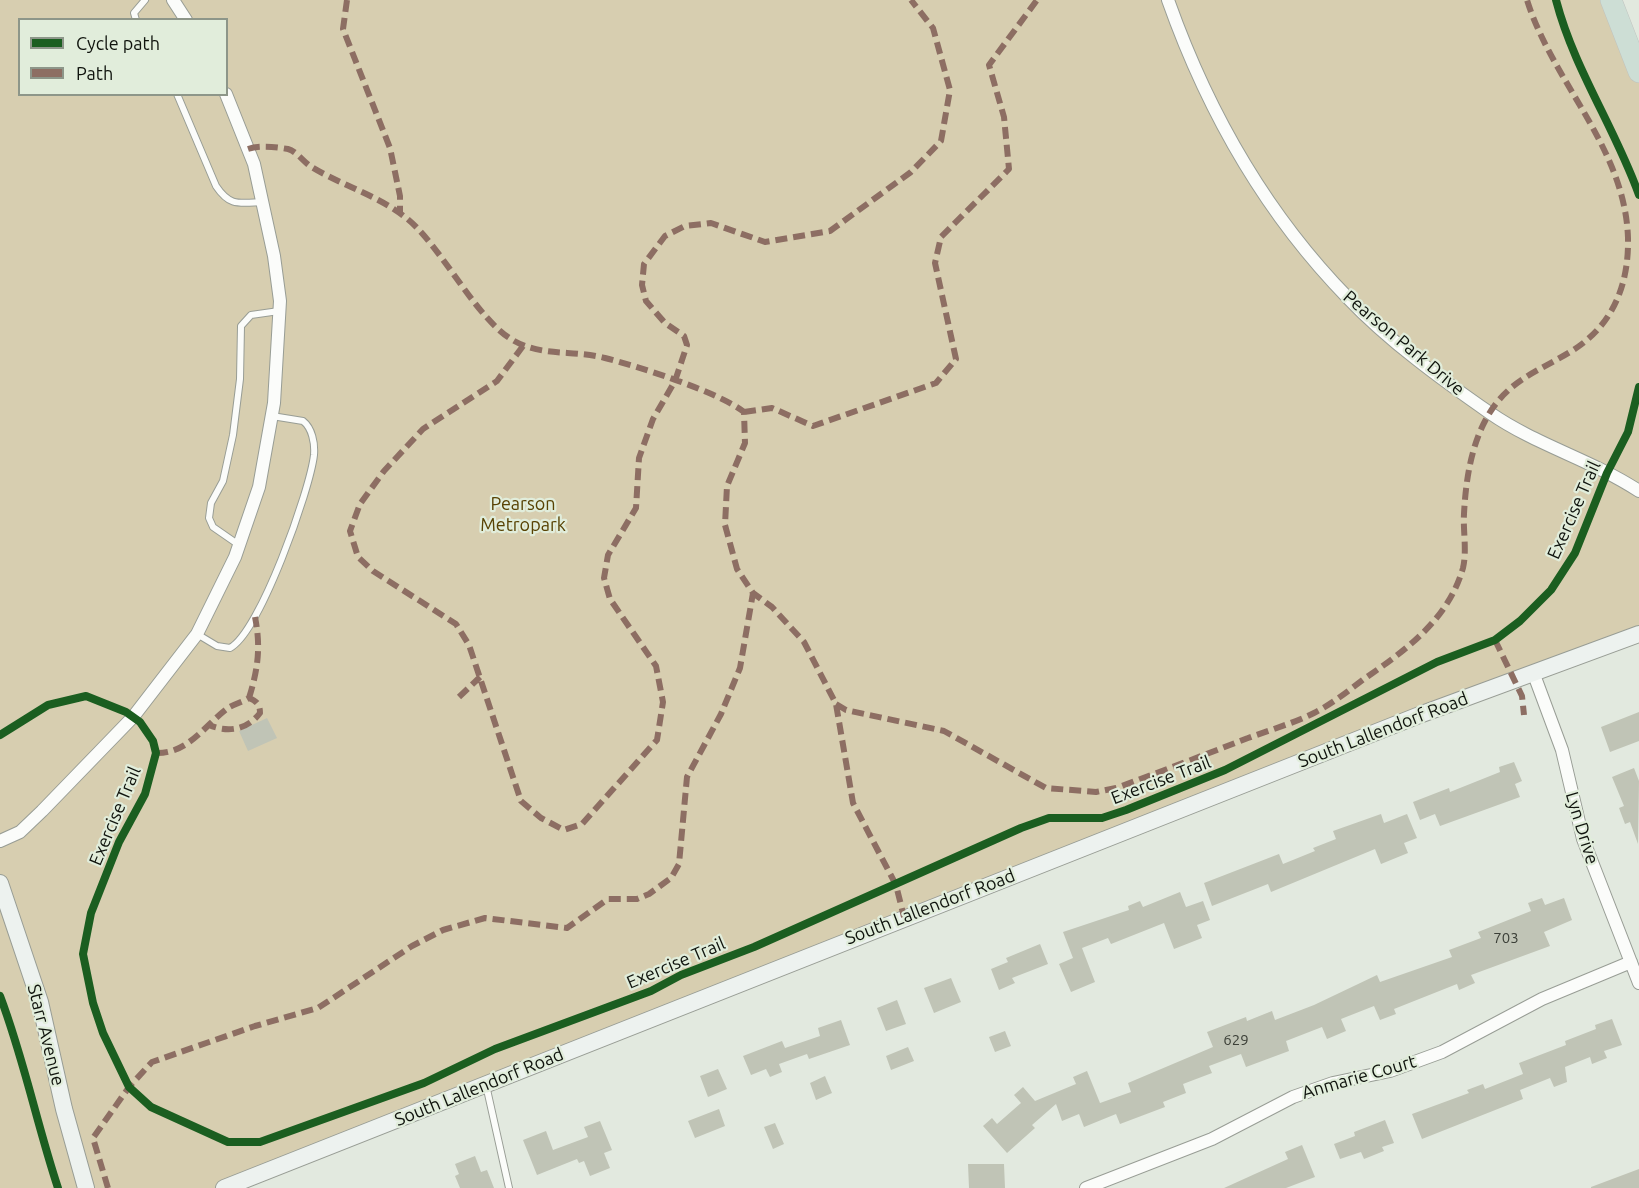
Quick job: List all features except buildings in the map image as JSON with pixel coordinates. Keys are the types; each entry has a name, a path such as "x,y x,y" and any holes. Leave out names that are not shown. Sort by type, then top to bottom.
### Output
{"highway":[{"path":"1611,0 1639,72"}],"street":[{"path":"172,0 185,18"},
{"name":"Pearson Park Drive","path":"1168,0 1188,55 1244,164 1305,249 1349,299 1410,352 1491,414 1639,490"},
{"path":"0,841 20,831 42,812 133,717 197,634 239,545 259,487 272,416 279,310 274,256 254,164 227,96"},
{"name":"South Lallendorf Road","path":"224,1188 944,901 1533,672 1639,634"},
{"name":"Lyn Drive","path":"1533,672 1562,750 1580,830 1639,983"},
{"name":"Starr Avenue","path":"0,883 40,1002 64,1109 86,1188"},
{"name":"Anmarie Court","path":"1086,1188 1212,1138 1293,1097 1334,1083 1397,1069 1434,1055 1542,999 1631,962"}],"lane":[{"path":"135,18 134,13 145,0"},
{"path":"178,96 216,186 224,197 231,202 263,202"},
{"path":"239,545 213,527 209,518 211,503 223,481 233,435 240,380 241,326 251,315 279,310"},
{"path":"197,634 217,646 230,648 246,634 264,601 296,518 314,455 313,438 303,421 272,416"},
{"path":"486,1084 509,1188"}],"green space":[{"name":"Pearson Metropark","path":"0,0 1611,0 1639,72 1639,634 224,1188 0,1188"}],"marked path":[{"path":"347,0 343,29 390,148 400,196 400,213"},
{"path":"523,346 497,381 423,429 384,471 360,504 350,531 358,557 373,571 456,624 469,645 521,801 541,818 564,830 582,824 657,740 663,702 656,666 610,599 604,578 608,555 636,508 639,458 653,419 675,381 687,345 684,336 665,323 646,301 642,285 644,264 665,236 685,226 711,223 765,242 830,231 911,172 941,141 950,90 933,28 911,0"},
{"path":"744,412 772,408 813,426 936,383 956,359 935,263 941,237 1009,169 1004,117 989,65 1037,0"},
{"path":"836,704 846,710 944,731 1046,788 1096,792 1116,788 1314,713 1395,657 1424,632 1447,603 1463,568 1464,514 1469,469 1477,440 1489,413 1514,385 1570,352 1597,330 1615,304 1621,289 1628,256 1624,205 1615,174 1602,145 1553,59 1527,0"},
{"path":"248,149 268,147 291,150 310,166 395,210 419,230 478,307 510,339 536,349 591,355 637,367 697,388 744,412 745,443 727,486 725,525 737,569 753,593 772,607 804,642 836,704 853,803 896,885 904,917"},
{"path":"108,1188 93,1138 129,1087 152,1062 255,1026 318,1008 412,946 443,930 485,918 567,928 608,899 637,899 649,894 671,878 679,864 687,777 721,714 740,668 753,593"},
{"path":"249,698 258,658 255,617"},
{"path":"1495,640 1522,696 1524,715"},
{"path":"459,697 480,677"},
{"path":"156,753 178,749 187,744 228,708 233,705 249,698 259,706 260,713 243,726 223,729 209,725"}],"cycle path":[{"path":"1556,0 1573,50 1639,195"},
{"name":"Exercise Trail","path":"0,735 48,705 86,696 126,712 140,722 153,741 156,753 145,794 119,842 91,913 83,954 93,1003 103,1033 129,1087 151,1107 228,1142 260,1142 424,1083 495,1049 651,991 681,975 754,947 1021,828 1049,818 1102,818 1225,770 1437,662 1495,640 1520,621 1551,590 1575,553 1607,473 1628,432 1639,387"},
{"path":"0,996 58,1188"}]}
